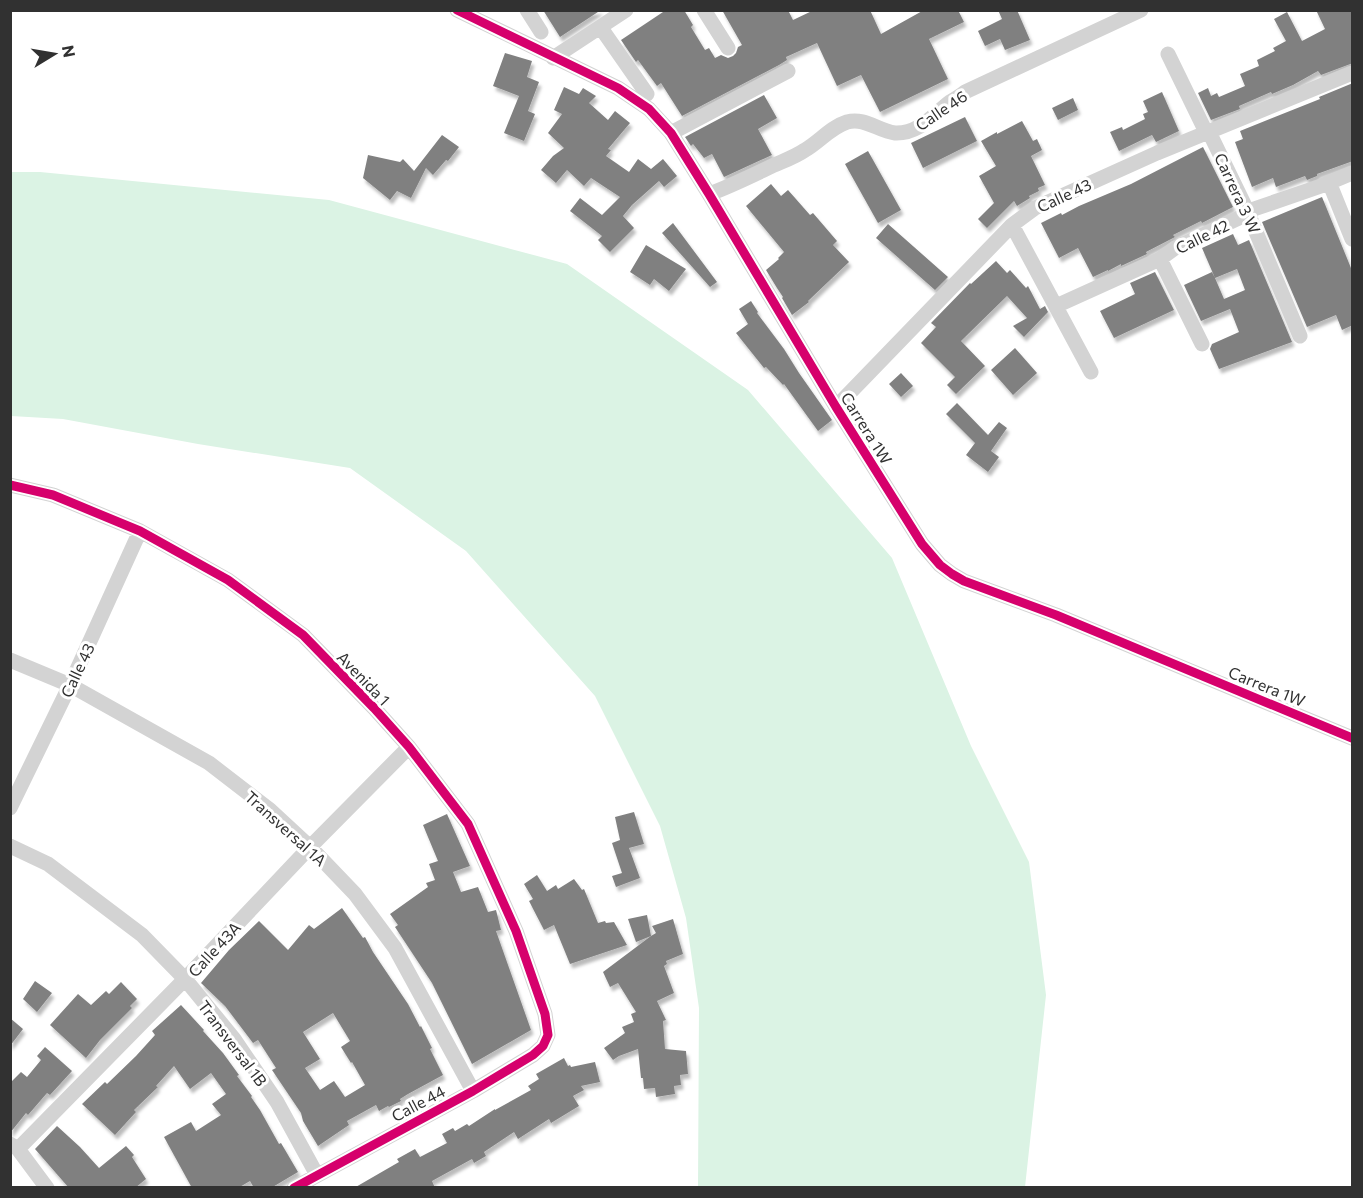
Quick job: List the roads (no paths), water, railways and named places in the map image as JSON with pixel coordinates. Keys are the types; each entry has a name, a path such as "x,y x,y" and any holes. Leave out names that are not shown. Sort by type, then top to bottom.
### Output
{"street":[{"name":"Carrera 1W","path":"457,10 618,88 649,109 671,133 836,407 922,544 940,565 964,581 1067,620 1353,738"},
{"path":"527,10 541,32"},
{"path":"553,57 626,10"},
{"path":"704,10 728,48"},
{"name":"Calle 46","path":"709,194 804,151 837,126 847,122 868,123 896,133 915,129 965,92 1141,10"},
{"path":"601,27 647,94"},
{"name":"Carrera 3 W","path":"1168,54 1248,212 1300,336"},
{"path":"671,133 788,71"},
{"name":"Calle 43","path":"836,407 1012,225 1035,208 1156,153 1353,73"},
{"name":"Calle 42","path":"1056,306 1160,258 1175,248 1248,212 1353,173"},
{"path":"1329,182 1353,239"},
{"path":"1012,225 1090,372"},
{"path":"1160,258 1202,344"},
{"name":"Avenida 1","path":"10,485 53,495 140,531 228,580 303,635 409,747 468,824 516,931 545,1014 548,1035"},
{"name":"Calle 43","path":"10,808 70,686 140,531"},
{"name":"Transversal 1A","path":"10,660 70,686 209,763 270,810 310,847 355,894 395,948 473,1091"},
{"name":"Calle 43A","path":"14,1146 185,979 409,747"},
{"name":"Transversal 1B","path":"10,846 48,864 142,935 185,979 234,1039 277,1102 317,1175"},
{"name":"Calle 44","path":"294,1188 473,1091 533,1055 543,1046 548,1035"},
{"path":"14,1146 47,1188"}]}
